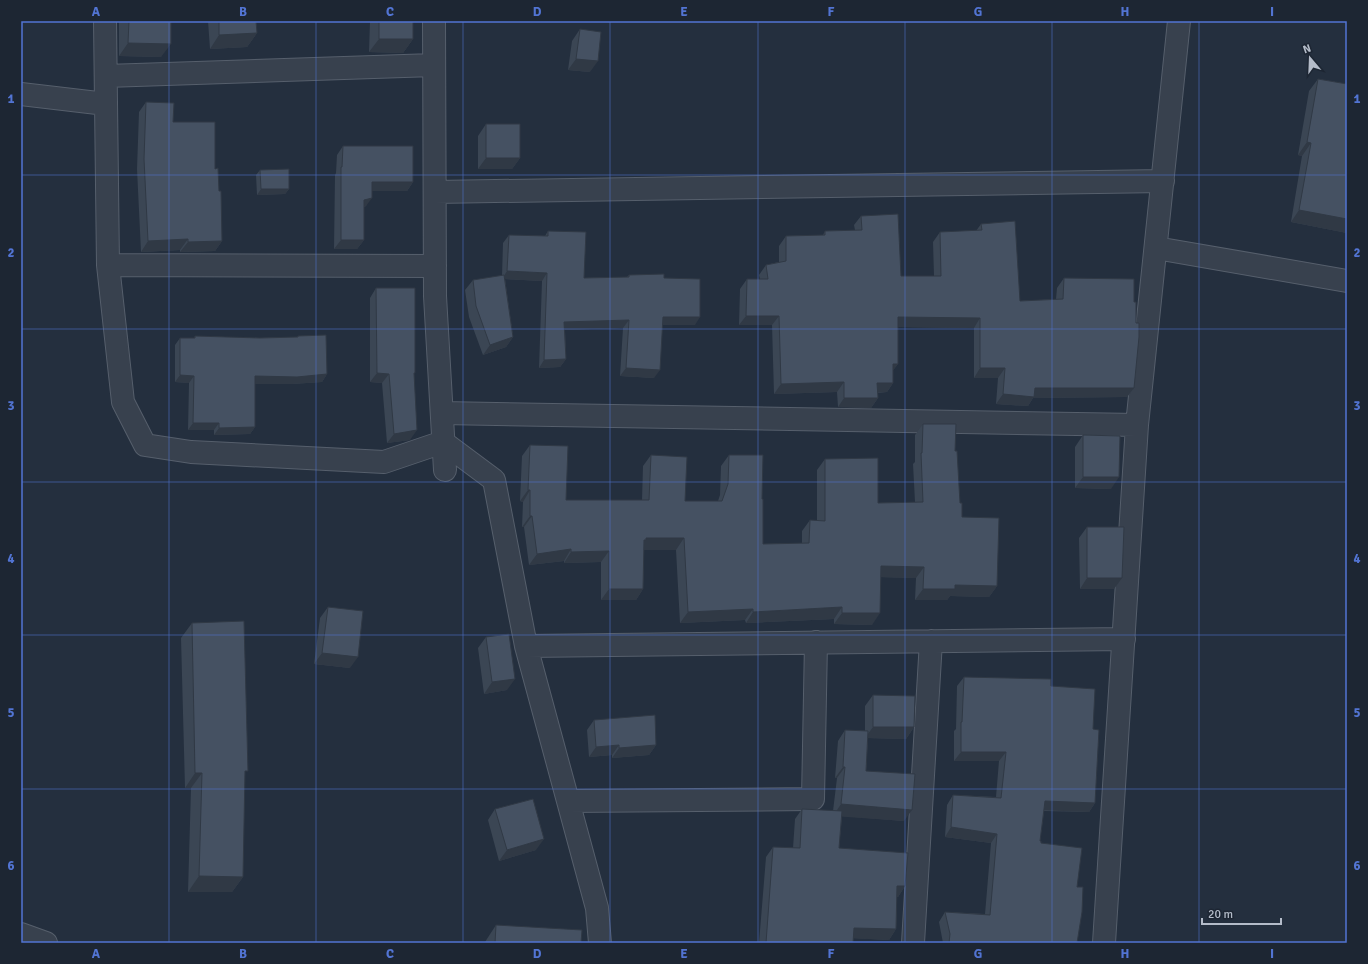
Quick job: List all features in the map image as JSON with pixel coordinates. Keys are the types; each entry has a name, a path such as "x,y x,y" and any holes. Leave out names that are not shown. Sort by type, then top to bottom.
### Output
{"street":[{"path":"105,21 108,265 123,402 145,445 191,452 384,462 444,442"},
{"path":"434,21 435,296 445,470"},
{"path":"1104,943 1138,425 1179,21"},
{"path":"106,76 434,65"},
{"path":"21,94 106,104"},
{"path":"434,192 1163,181"},
{"path":"1156,248 1347,281"},
{"path":"108,265 435,266"},
{"path":"442,414 1138,425"},
{"path":"444,442 494,480 526,646 597,908 600,943"},
{"path":"526,646 1124,639"},
{"path":"912,943 930,641"},
{"path":"568,802 813,799 816,642"},
{"path":"21,934 46,943"}],"building":[{"path":"129,21 171,21 171,44 128,43"},
{"path":"219,21 256,21 257,33 219,35"},
{"path":"379,21 413,21 413,39 379,39"},
{"path":"580,29 601,32 598,61 576,59"},
{"path":"1318,79 1347,84 1347,219 1299,210 1311,143 1307,142"},
{"path":"146,102 174,103 173,122 215,122 215,169 218,168 219,191 221,191 222,241 188,242 188,239 148,241 144,159"},
{"path":"486,124 520,124 520,158 486,158"},
{"path":"343,146 413,146 413,182 372,182 372,198 364,200 364,240 341,240 341,167"},
{"path":"289,169 289,189 261,189 260,170"},
{"path":"898,214 901,276 941,276 940,232 982,230 981,224 1015,221 1020,301 1063,299 1064,278 1134,279 1134,302 1136,302 1136,323 1139,323 1139,337 1134,388 1035,388 1034,397 1003,394 1005,368 980,368 980,318 898,317 898,364 893,364 893,383 877,383 878,398 844,398 844,382 781,384 779,316 746,316 747,279 768,279 766,265 786,261 786,236 825,235 825,231 862,230 861,216"},
{"path":"548,231 586,232 584,278 629,277 629,275 664,274 664,278 700,279 700,317 663,317 660,370 626,368 629,320 564,322 566,359 544,360 547,273 507,271 509,235 548,236"},
{"path":"504,275 513,337 490,345 476,306 473,280"},
{"path":"376,288 415,288 414,373 417,430 394,434 389,374 377,373"},
{"path":"326,335 327,374 297,377 255,376 255,427 219,428 219,423 193,423 194,376 180,375 180,338 195,338 195,336 260,338"},
{"path":"923,424 956,424 955,451 957,451 962,517 999,518 997,586 955,585 955,589 923,589 924,567 881,566 880,613 842,613 842,607 753,612 753,609 688,612 684,538 646,538 646,540 644,540 643,589 609,589 609,551 571,552 571,549 537,554 532,516 530,516 530,490 528,490 530,445 568,446 566,500 649,500 651,455 687,457 685,501 722,501 728,484 729,455 763,455 763,544 809,543 810,520 825,521 825,459 878,458 878,503 923,502 921,453"},
{"path":"1083,435 1120,436 1119,477 1083,477"},
{"path":"1087,527 1124,527 1122,578 1087,578"},
{"path":"328,607 363,611 358,657 322,653"},
{"path":"244,621 248,771 245,771 243,877 199,876 202,773 195,773 192,623"},
{"path":"509,634 515,679 492,682 486,637"},
{"path":"964,677 1051,679 1051,686 1095,689 1093,729 1099,730 1095,803 1045,801 1040,841 1041,843 1082,848 1077,887 1083,887 1082,912 1077,943 949,943 950,934 945,912 990,915 997,834 951,827 953,795 1001,798 1006,752 961,752"},
{"path":"873,695 915,696 914,727 873,727"},
{"path":"655,715 656,745 619,748 619,745 596,747 594,720"},
{"path":"845,730 868,731 866,771 915,774 912,810 841,804 845,767 843,767"},
{"path":"533,799 544,839 507,850 495,809"},
{"path":"802,809 842,811 839,848 908,853 905,886 897,886 896,929 854,928 853,943 766,943 773,847 800,848"},
{"path":"496,925 582,930 581,943 495,943"}]}
